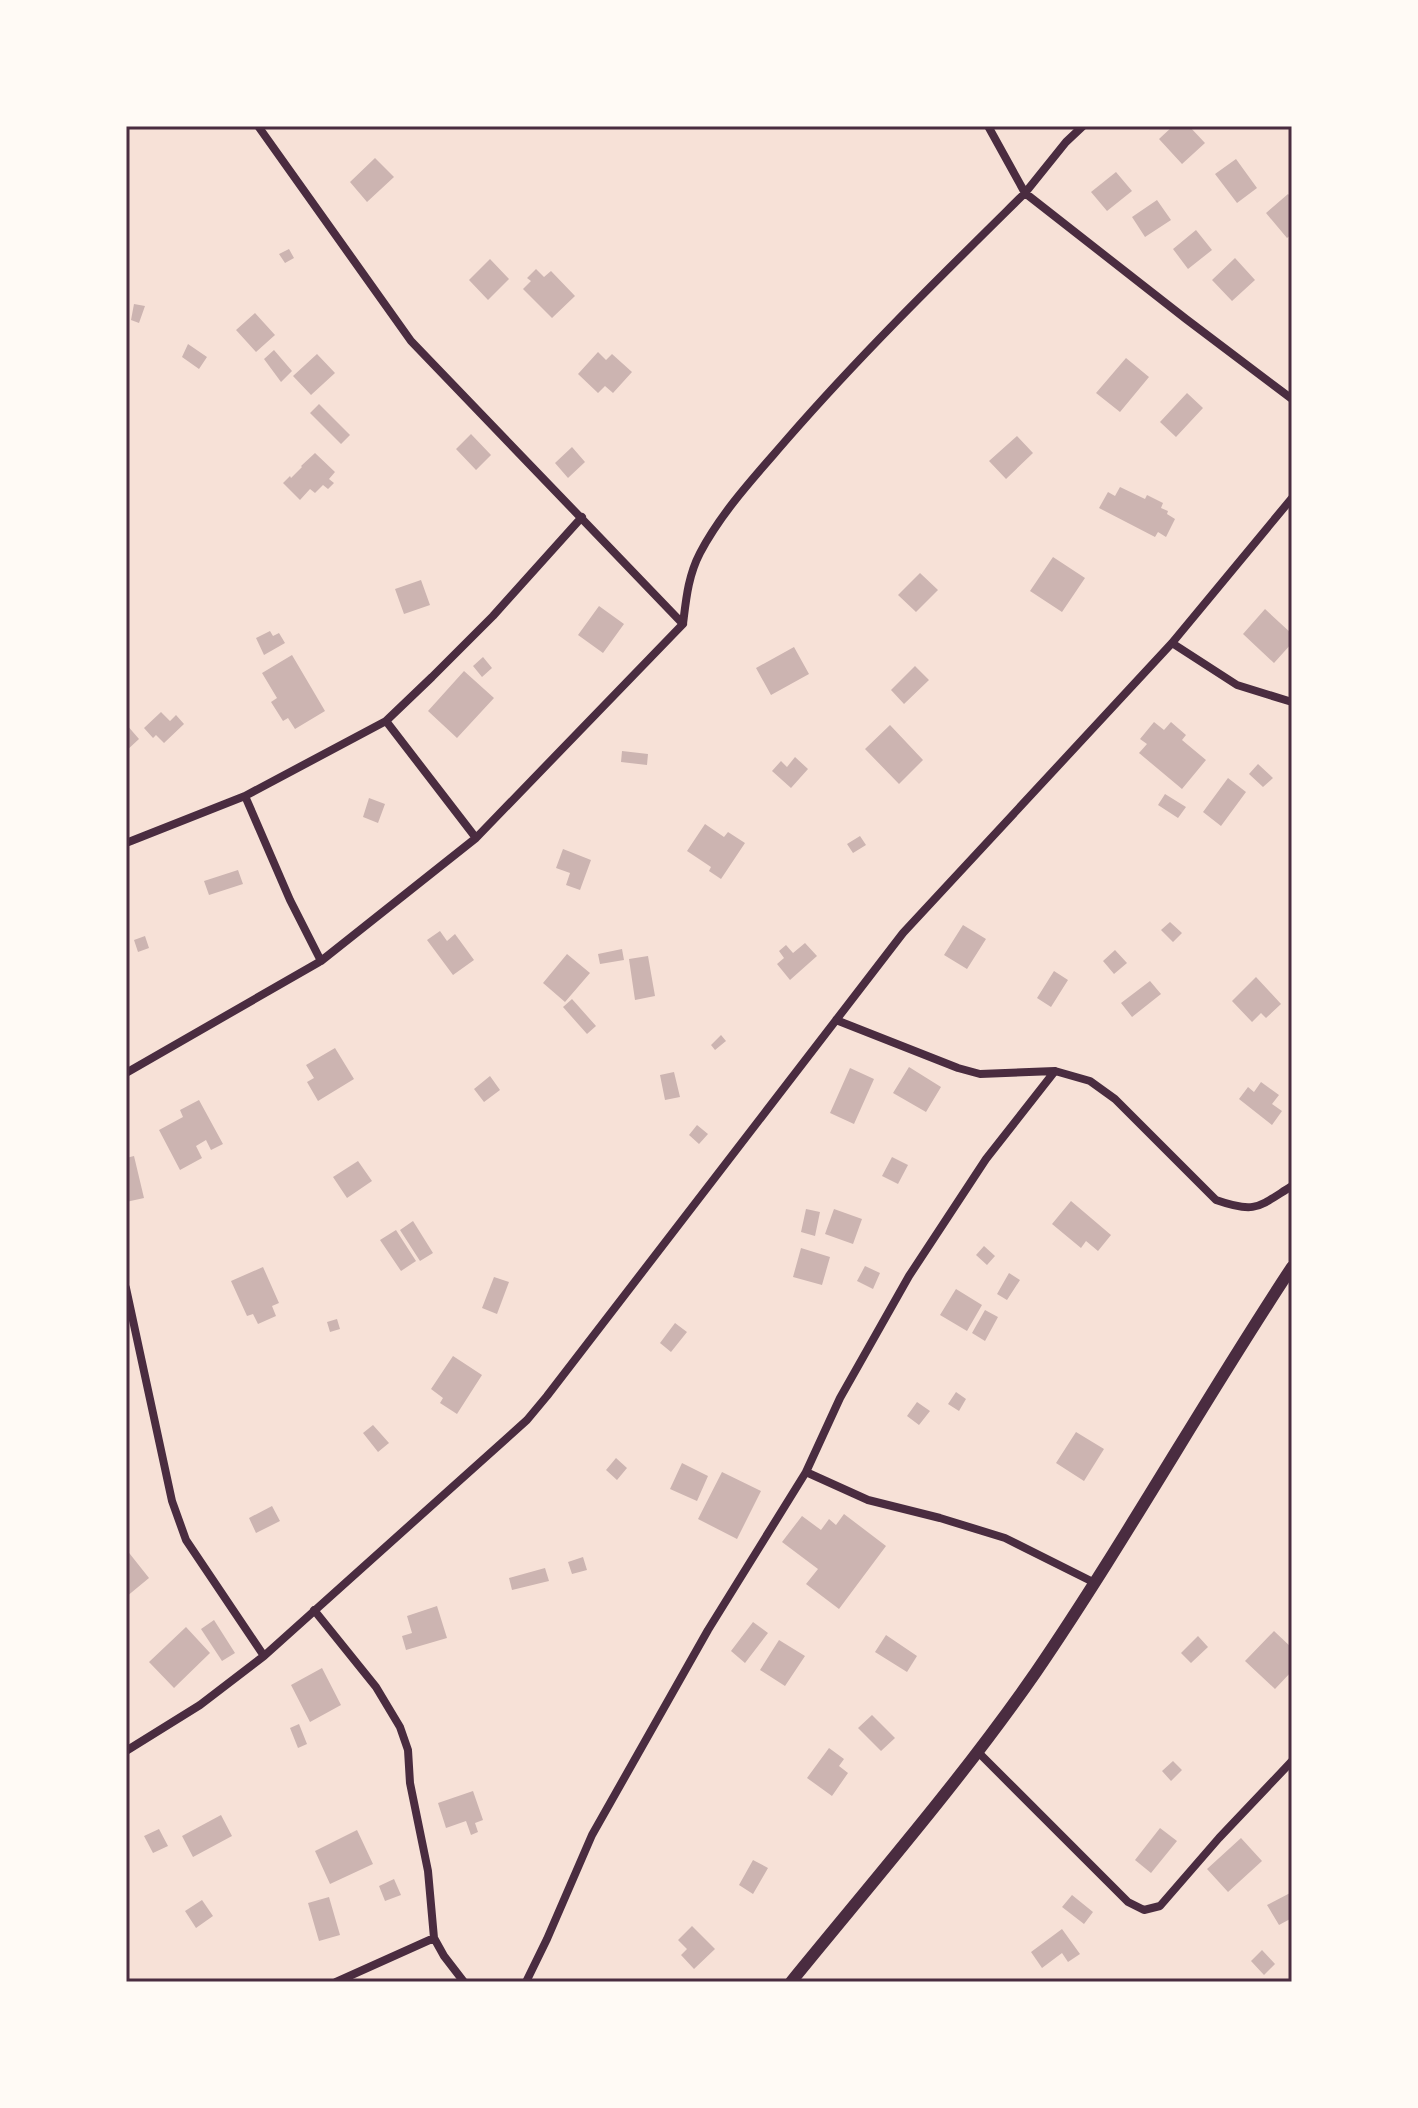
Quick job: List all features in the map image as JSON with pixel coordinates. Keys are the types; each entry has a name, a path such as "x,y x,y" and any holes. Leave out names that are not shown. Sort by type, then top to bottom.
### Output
{"street":[{"path":"258,126 411,341 683,624"},
{"path":"988,126 1025,193 1292,399"},
{"path":"126,1073 321,961 476,838 683,624 689,580 699,555 755,477 871,345 1025,193 1083,126"},
{"path":"126,1751 200,1705 264,1656 527,1420 903,933 1172,643 1292,498"},
{"path":"126,843 245,796 386,721 493,616 582,517"},
{"path":"1172,643 1237,685 1292,702"},
{"path":"386,721 476,838"},
{"path":"245,796 290,900 321,961"},
{"path":"836,1020 980,1074 1055,1071 1090,1081 1115,1099 1216,1200 1239,1208 1257,1208 1292,1186"},
{"path":"526,1982 592,1835 701,1643 806,1472 840,1398 909,1276 986,1159 1055,1071"},
{"path":"791,1982 978,1752 1095,1583 1292,1267"},
{"path":"126,1288 172,1501 186,1540 264,1656"},
{"path":"806,1472 868,1500 1005,1538 1095,1583"},
{"path":"314,1610 376,1687 400,1727 408,1750 410,1783 428,1871 434,1938 464,1982"},
{"path":"978,1752 1128,1902 1144,1910 1160,1906 1292,1761"},
{"path":"336,1982 434,1938"}],"building":[{"path":"1173,126 1189,126 1205,143 1182,164 1159,139"},
{"path":"375,158 394,177 367,202 350,182"},
{"path":"1236,159 1257,188 1237,203 1215,174"},
{"path":"1116,172 1132,191 1107,211 1091,192"},
{"path":"1288,194 1292,198 1292,234 1287,238 1266,213"},
{"path":"1157,200 1171,220 1145,237 1132,217"},
{"path":"1196,230 1212,250 1188,269 1173,249"},
{"path":"289,249 294,258 285,263 279,254"},
{"path":"1235,258 1255,280 1232,301 1212,280"},
{"path":"490,259 509,279 488,300 469,280"},
{"path":"536,269 544,277 551,271 575,296 552,318 523,289 531,281 527,278"},
{"path":"134,304 145,306 139,323 131,320"},
{"path":"255,313 275,335 256,352 236,330"},
{"path":"188,344 207,357 199,369 182,357"},
{"path":"274,350 292,371 281,382 264,359"},
{"path":"598,352 606,360 612,354 632,372 613,393 605,386 598,393 578,374"},
{"path":"317,354 335,373 311,395 293,376"},
{"path":"1126,358 1149,377 1120,412 1096,393"},
{"path":"1187,393 1203,408 1176,437 1160,422"},
{"path":"319,404 350,435 341,444 310,413"},
{"path":"471,434 491,455 476,470 456,449"},
{"path":"1017,436 1033,453 1006,479 989,461"},
{"path":"572,447 585,462 568,478 555,463"},
{"path":"315,453 335,472 329,479 334,483 328,489 323,485 315,493 310,489 300,500 283,483"},
{"path":"1120,487 1145,499 1147,495 1163,503 1161,508 1175,519 1166,537 1158,532 1155,537 1099,508 1108,492 1115,496"},
{"path":"1053,557 1085,578 1062,612 1030,591"},
{"path":"920,573 938,590 916,612 898,595"},
{"path":"421,580 430,605 404,614 395,589"},
{"path":"599,606 624,624 603,653 578,635"},
{"path":"1265,609 1292,634 1292,643 1274,663 1243,634"},
{"path":"270,631 273,636 279,633 285,643 264,655 256,638"},
{"path":"794,647 809,674 771,695 756,668"},
{"path":"292,655 325,711 295,729 288,718 283,721 271,702 277,698 262,673"},
{"path":"483,657 492,668 482,677 473,666"},
{"path":"915,666 929,680 904,704 891,690"},
{"path":"464,671 494,698 457,738 428,711"},
{"path":"161,712 170,721 176,715 184,724 164,743 156,735 153,738 144,728"},
{"path":"1154,722 1164,730 1171,722 1186,735 1182,740 1206,760 1182,789 1139,753 1147,744 1140,739"},
{"path":"126,724 139,739 126,751"},
{"path":"890,725 923,760 899,784 865,749"},
{"path":"622,751 648,754 647,765 621,762"},
{"path":"795,757 808,769 791,788 772,771 781,761 787,767"},
{"path":"1258,764 1273,778 1263,787 1249,774"},
{"path":"1228,778 1246,792 1221,826 1203,812"},
{"path":"1165,794 1186,807 1178,818 1158,805"},
{"path":"369,798 385,804 378,823 363,817"},
{"path":"705,824 724,837 728,832 745,843 721,879 709,871 711,867 687,851"},
{"path":"860,836 866,845 853,853 847,844"},
{"path":"563,849 591,860 580,890 566,885 570,873 556,868"},
{"path":"238,870 243,884 209,895 204,881"},
{"path":"1170,922 1182,933 1173,942 1161,930"},
{"path":"963,925 986,939 967,969 944,955"},
{"path":"440,931 447,941 455,934 474,960 453,975 427,940"},
{"path":"145,936 149,948 138,952 134,940"},
{"path":"805,943 817,956 790,980 777,964 784,958 779,951 786,945 793,953"},
{"path":"622,949 624,960 600,964 598,954"},
{"path":"1115,950 1127,963 1114,974 1103,961"},
{"path":"567,954 590,973 565,1002 543,983"},
{"path":"648,956 655,996 635,1000 629,959"},
{"path":"1054,971 1068,980 1051,1007 1037,998"},
{"path":"1256,977 1281,1004 1266,1018 1261,1013 1252,1022 1232,1001"},
{"path":"1150,981 1161,994 1132,1017 1121,1003"},
{"path":"572,999 596,1026 587,1034 563,1007"},
{"path":"721,1035 726,1041 715,1050 711,1045"},
{"path":"335,1048 354,1079 318,1101 307,1082 314,1078 306,1065"},
{"path":"909,1067 941,1087 926,1112 893,1093"},
{"path":"850,1068 874,1079 854,1124 830,1113"},
{"path":"674,1072 680,1097 665,1100 660,1075"},
{"path":"490,1076 500,1090 484,1102 474,1089"},
{"path":"1261,1082 1279,1095 1272,1104 1282,1111 1272,1125 1239,1099 1248,1087 1254,1092"},
{"path":"199,1100 223,1144 211,1150 206,1140 196,1146 202,1158 180,1170 159,1130 183,1117 180,1110"},
{"path":"697,1125 708,1134 699,1144 689,1135"},
{"path":"134,1156 144,1198 126,1202 126,1158"},
{"path":"892,1157 908,1165 898,1184 882,1176"},
{"path":"358,1161 372,1181 347,1198 333,1177"},
{"path":"1071,1201 1111,1235 1098,1251 1086,1241 1081,1248 1052,1224"},
{"path":"806,1209 820,1212 815,1236 801,1232"},
{"path":"834,1209 862,1219 853,1244 825,1234"},
{"path":"413,1221 433,1253 420,1261 400,1230"},
{"path":"396,1230 416,1261 401,1271 380,1240"},
{"path":"984,1246 995,1256 987,1265 976,1255"},
{"path":"801,1248 830,1257 822,1285 793,1277"},
{"path":"865,1266 880,1273 873,1289 857,1281"},
{"path":"263,1267 279,1303 272,1306 276,1316 258,1324 253,1314 247,1316 231,1281"},
{"path":"1009,1273 1020,1280 1007,1300 997,1294"},
{"path":"494,1277 509,1282 497,1314 482,1308"},
{"path":"956,1289 982,1305 967,1331 940,1315"},
{"path":"985,1310 998,1317 985,1341 972,1333"},
{"path":"337,1319 340,1329 330,1332 327,1322"},
{"path":"675,1323 687,1332 671,1352 660,1343"},
{"path":"453,1356 482,1375 457,1414 440,1403 443,1398 431,1389"},
{"path":"956,1392 966,1399 959,1411 948,1404"},
{"path":"917,1402 930,1411 919,1425 907,1416"},
{"path":"373,1425 389,1443 378,1452 363,1433"},
{"path":"1076,1432 1104,1449 1084,1481 1056,1463"},
{"path":"616,1458 627,1468 617,1480 606,1470"},
{"path":"682,1463 708,1476 697,1501 670,1489"},
{"path":"722,1472 761,1491 737,1539 698,1519"},
{"path":"272,1506 280,1521 256,1533 249,1518"},
{"path":"844,1514 886,1546 839,1609 806,1584 818,1569 782,1542 802,1516 821,1530 829,1519 836,1525"},
{"path":"126,1549 149,1578 126,1597"},
{"path":"583,1557 587,1570 572,1574 568,1562"},
{"path":"545,1568 549,1581 512,1590 509,1578"},
{"path":"437,1606 447,1638 406,1650 402,1636 412,1633 407,1616"},
{"path":"214,1620 235,1653 222,1661 201,1629"},
{"path":"753,1622 768,1633 745,1663 731,1651"},
{"path":"186,1627 210,1653 174,1688 149,1662"},
{"path":"1274,1631 1292,1648 1292,1671 1275,1689 1245,1661"},
{"path":"886,1635 917,1656 907,1672 875,1652"},
{"path":"1198,1636 1208,1647 1191,1663 1181,1653"},
{"path":"779,1640 805,1656 785,1686 760,1670"},
{"path":"322,1668 341,1705 310,1722 291,1685"},
{"path":"872,1715 895,1738 881,1751 858,1728"},
{"path":"299,1724 307,1744 298,1748 290,1728"},
{"path":"829,1748 844,1759 839,1766 848,1773 832,1796 807,1778"},
{"path":"1173,1761 1182,1770 1171,1781 1162,1771"},
{"path":"473,1791 483,1820 475,1823 478,1832 471,1835 466,1821 446,1828 438,1803"},
{"path":"221,1815 232,1836 193,1857 182,1836"},
{"path":"1160,1828 1177,1841 1151,1873 1135,1860"},
{"path":"159,1829 168,1846 153,1853 144,1836"},
{"path":"357,1830 373,1864 330,1884 315,1851"},
{"path":"1241,1838 1262,1861 1228,1892 1207,1869"},
{"path":"753,1860 768,1868 753,1894 739,1885"},
{"path":"394,1879 401,1895 385,1901 379,1886"},
{"path":"1292,1892 1292,1918 1279,1925 1267,1905"},
{"path":"1072,1895 1093,1912 1084,1924 1062,1907"},
{"path":"329,1897 340,1935 319,1941 308,1903"},
{"path":"202,1900 213,1916 196,1928 185,1911"},
{"path":"692,1926 715,1949 694,1969 681,1955 687,1949 678,1940"},
{"path":"1062,1929 1080,1954 1068,1962 1062,1953 1042,1968 1031,1952"},
{"path":"1262,1950 1275,1964 1264,1975 1251,1961"}]}
